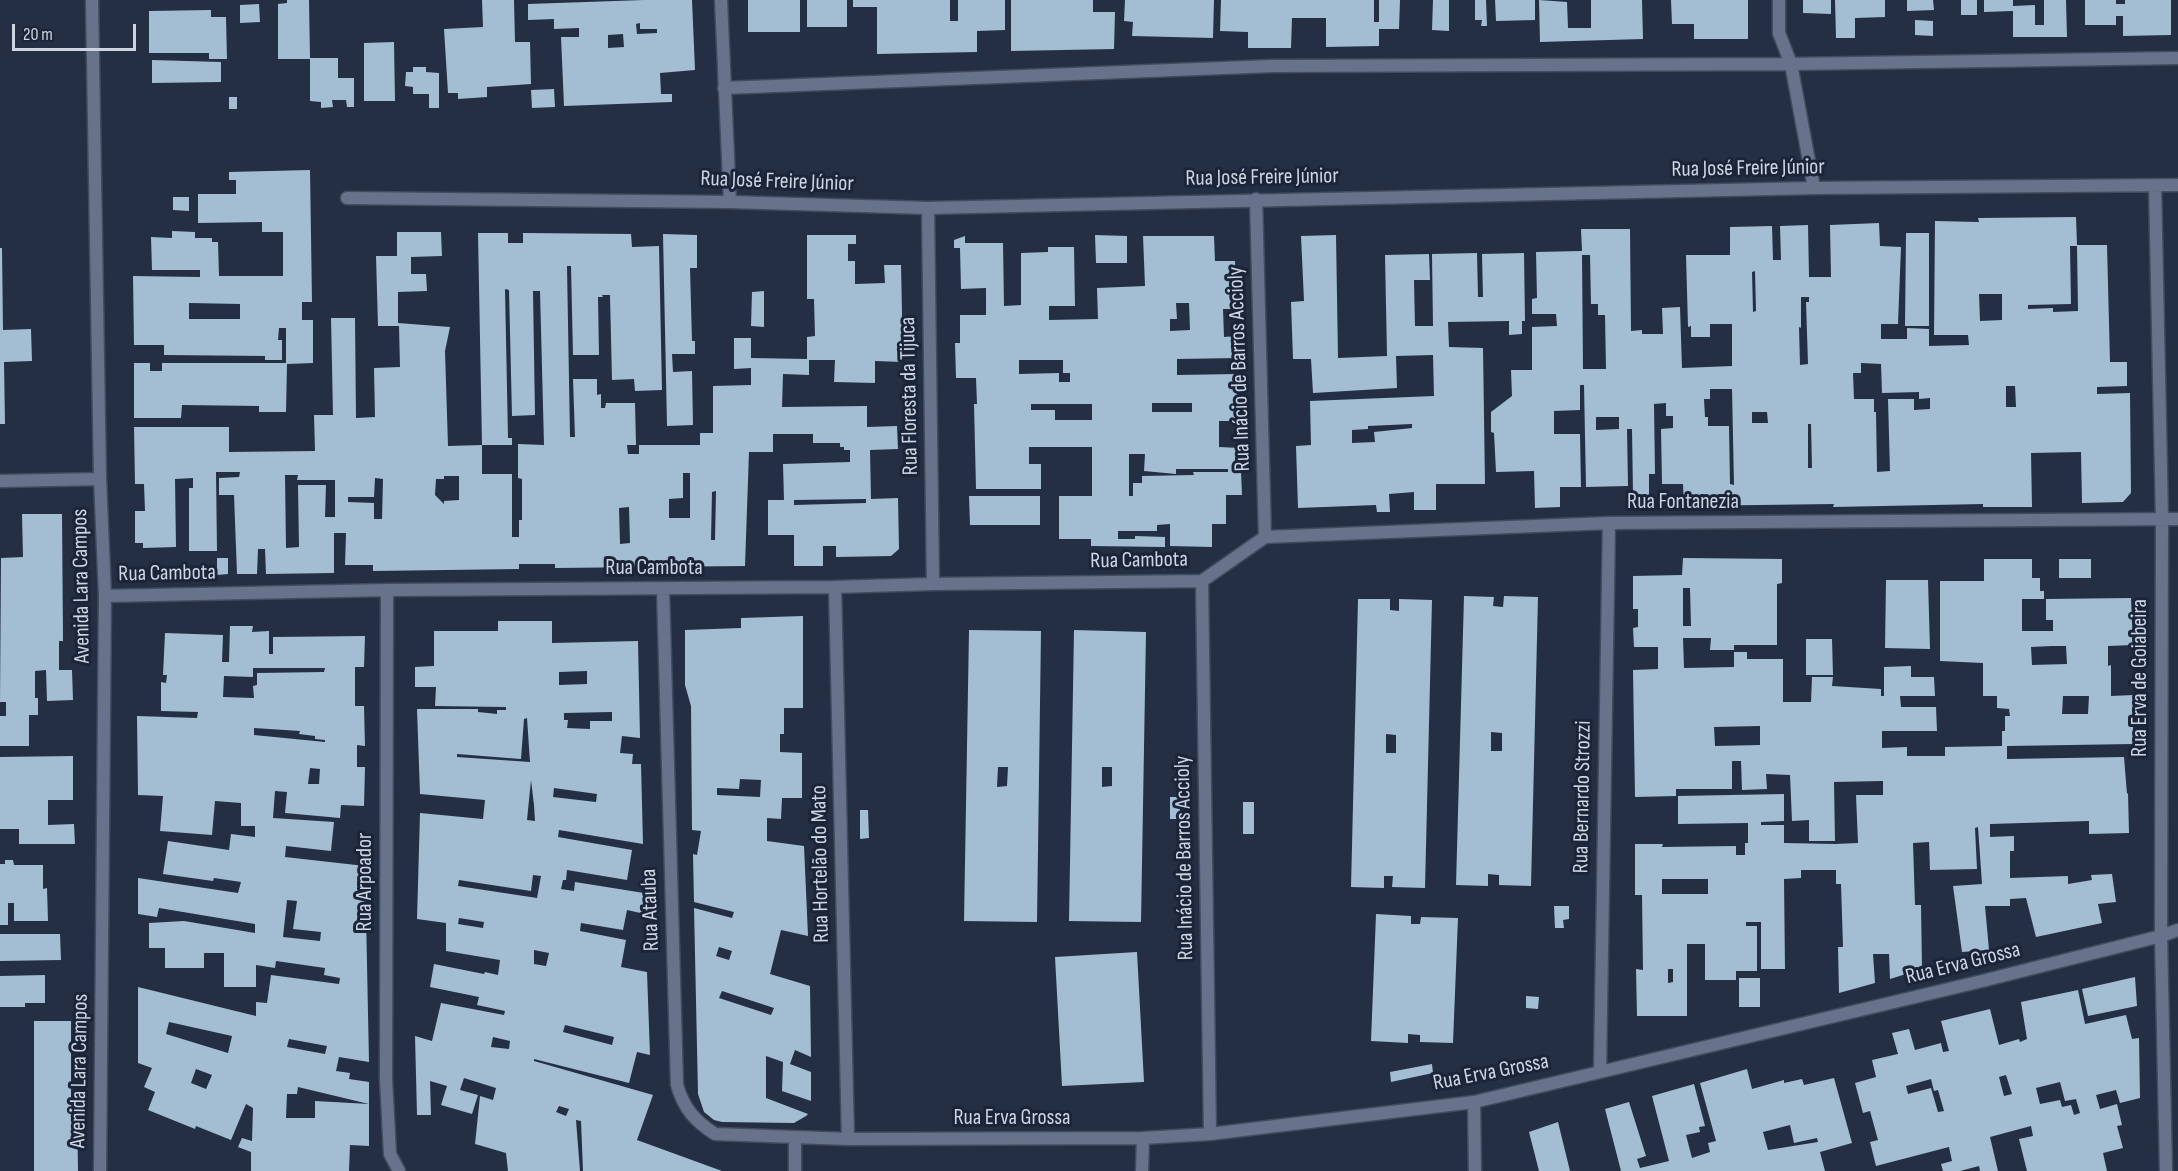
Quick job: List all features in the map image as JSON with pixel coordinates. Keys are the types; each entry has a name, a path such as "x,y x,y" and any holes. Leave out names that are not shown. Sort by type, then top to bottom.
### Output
{"street":[{"name":"Avenida Lara Campos","path":"92,0 100,479 105,596 100,1171"},
{"path":"721,0 730,202"},
{"path":"1779,0 1779,33 1791,64 1814,188"},
{"path":"724,88 1273,66 1791,64 2178,58"},
{"name":"Rua José Freire Júnior","path":"347,198 730,202 928,208 1814,188 2178,184"},
{"name":"Rua Erva de Goiabeira","path":"2155,185 2162,519 2161,936 2166,1171"},
{"name":"Rua Inácio de Barros Accioly","path":"1256,199 1265,537"},
{"name":"Rua Floresta da Tijuca","path":"928,208 933,584"},
{"path":"0,481 100,479"},
{"name":"Rua Fontanezia","path":"1265,537 1609,523 2178,519"},
{"name":"Rua Bernardo Strozzi","path":"1600,1071 1609,523"},
{"path":"1202,581 1265,537"},
{"name":"Rua Inácio de Barros Accioly","path":"1202,581 1210,1134"},
{"name":"Rua Cambota","path":"105,596 387,590 663,589 1202,581"},
{"name":"Rua Hortelão do Mato","path":"835,587 848,1139"},
{"name":"Rua Atauba","path":"663,589 677,1085 687,1111 698,1123 715,1134 795,1137"},
{"name":"Rua Arpoador","path":"387,590 386,1079 390,1154 399,1171"},
{"name":"Rua Erva Grossa","path":"795,1137 848,1139 1143,1138 1210,1134 1474,1102 1978,982 2178,930"},
{"path":"1474,1102 1474,1171"},
{"path":"795,1137 795,1171"},
{"path":"1142,1171 1143,1138"}],"building":[{"path":"287,0 309,0 310,58 338,58 338,78 354,78 354,107 347,107 346,100 332,100 333,107 321,108 321,102 310,101 310,59 278,59 278,4 287,3"},
{"path":"482,0 514,0 515,42 530,42 531,84 487,87 487,97 458,99 458,93 448,93 444,29 483,27"},
{"path":"692,0 695,70 660,73 661,94 672,94 672,102 564,106 561,37 579,37 579,28 554,29 554,19 528,20 528,4","holes":["640,23 640,29 657,29 657,33 637,34 636,24","623,34 624,47 608,48 608,35"]},
{"path":"748,0 800,0 800,32 748,32"},
{"path":"807,0 847,0 847,27 807,27"},
{"path":"853,0 950,0 950,21 958,21 958,0 1005,0 1005,30 977,31 977,52 877,54 877,7 853,7"},
{"path":"1011,0 1093,0 1093,12 1115,12 1114,49 1011,51"},
{"path":"1125,0 1214,0 1213,38 1132,36 1133,22 1124,21"},
{"path":"1221,0 1374,0 1374,22 1379,22 1379,0 1400,0 1399,29 1379,29 1379,46 1326,47 1326,18 1292,18 1291,48 1248,48 1248,32 1220,31"},
{"path":"1433,0 1449,0 1449,31 1432,30"},
{"path":"1475,0 1486,0 1487,26 1481,26 1482,20 1475,20"},
{"path":"1495,0 1535,0 1535,20 1496,21"},
{"path":"1539,0 1567,2 1568,28 1591,28 1591,0 1642,0 1643,39 1540,42"},
{"path":"1671,0 1748,0 1748,39 1694,39 1694,24 1672,24"},
{"path":"1803,0 1831,0 1831,14 1803,13"},
{"path":"1835,0 1885,0 1885,17 1855,18 1855,38 1836,38"},
{"path":"1907,0 1933,0 1934,10 1907,11"},
{"path":"1961,0 1977,0 1977,15 1961,15"},
{"path":"1984,0 2013,0 2013,6 2035,5 2035,25 2044,25 2044,0 2066,0 2067,37 2013,37 2013,11 1984,12"},
{"path":"2085,0 2116,0 2116,4 2125,4 2125,0 2171,0 2171,35 2123,36 2123,16 2116,16 2116,25 2085,25"},
{"path":"259,4 260,22 240,23 240,5"},
{"path":"211,10 211,17 226,17 227,59 209,59 209,53 149,53 149,11"},
{"path":"1915,20 1933,21 1933,36 1915,35"},
{"path":"394,42 395,101 364,101 364,43"},
{"path":"152,60 221,62 221,82 152,83"},
{"path":"413,67 426,67 426,72 439,73 439,108 429,108 429,94 413,94 413,87 405,86 406,72 413,72"},
{"path":"554,89 555,107 532,108 531,90"},
{"path":"229,97 237,97 237,109 229,109"},
{"path":"310,170 312,302 302,302 302,320 313,320 313,363 287,364 286,412 259,412 259,406 182,405 181,418 134,418 134,363 150,363 150,371 162,371 162,363 286,363 286,328 279,328 278,340 282,340 282,360 265,360 265,356 164,355 164,345 134,345 133,276 200,277 200,270 152,270 151,237 172,238 172,231 195,232 195,238 212,238 212,242 218,242 219,276 283,276 283,232 262,232 262,222 198,223 198,194 236,194 236,180 229,180 229,172","holes":["189,303 240,304 240,319 189,319"]},
{"path":"173,197 189,197 189,211 173,210"},
{"path":"2076,217 2077,245 2107,245 2110,362 2127,362 2127,386 2097,387 2097,394 2130,393 2131,493 2123,502 2082,503 2081,452 2031,453 2032,507 1983,507 1983,504 1833,507 1834,504 1684,506 1683,484 1662,484 1661,429 1673,428 1673,416 1666,416 1666,403 1654,404 1655,474 1649,474 1649,495 1633,495 1632,429 1627,429 1628,486 1586,487 1584,385 1580,385 1580,410 1554,411 1554,434 1580,434 1581,487 1560,487 1560,507 1535,508 1534,471 1496,472 1491,412 1512,396 1511,370 1532,370 1532,327 1557,326 1556,314 1532,314 1532,299 1537,298 1536,252 1582,251 1581,229 1630,229 1631,331 1642,330 1642,334 1663,334 1662,308 1680,307 1682,368 1732,366 1732,324 1710,324 1710,337 1691,337 1691,326 1688,327 1686,255 1730,255 1730,227 1772,226 1773,260 1781,260 1780,226 1808,225 1809,277 1831,277 1830,225 1879,223 1880,246 1901,247 1898,324 1881,324 1881,339 1907,339 1907,328 1929,329 1929,346 1969,345 1968,335 1934,335 1935,221 1979,222 1978,218","holes":["2070,246 2077,246 2078,311 2053,312 2053,308 2028,309 2028,305 2071,304","1582,255 1590,255 1591,304 1598,304 1598,315 1605,315 1606,369 1583,369","1755,271 1756,311 1753,312 1752,272","1979,294 2002,294 2002,320 1980,321","1801,297 1809,297 1809,302 1806,302 1808,364 1800,365 1799,327 1801,328","1861,363 1881,364 1882,393 1919,392 1919,399 1930,398 1930,409 1914,410 1914,399 1888,399 1890,471 1877,472 1874,399 1854,399 1853,373 1861,373","2006,386 2015,386 2016,407 2006,407","1710,389 1732,389 1734,485 1730,484 1729,426 1708,426 1704,399 1710,399","1752,412 1767,412 1768,423 1752,423","1596,417 1619,417 1619,429 1596,430","1808,424 1811,424 1812,468 1808,468"]},
{"path":"397,232 441,232 442,256 411,257 411,274 426,274 427,291 398,292 398,323 450,327 445,351 448,446 482,445 478,233 508,233 508,243 523,243 523,233 631,234 632,247 659,246 662,390 635,391 634,379 612,380 610,295 598,297 599,355 573,355 571,266 567,266 570,437 575,437 573,379 597,379 597,395 601,394 601,408 605,408 606,403 635,403 636,445 627,445 628,454 639,454 639,445 700,445 700,433 713,433 713,386 751,385 751,368 734,369 734,338 751,338 751,358 807,359 807,337 815,336 814,299 807,299 807,235 856,235 856,244 848,244 848,261 855,261 855,284 885,283 884,265 901,265 903,362 875,361 875,383 834,382 835,360 809,360 809,375 783,374 782,407 867,406 867,427 897,426 898,449 870,450 871,499 898,498 899,549 891,556 836,557 836,546 823,546 823,566 794,566 794,535 768,535 768,500 784,500 783,464 850,462 850,450 844,450 844,447 840,447 840,443 813,443 813,434 773,434 773,452 749,452 745,566 555,568 555,564 519,564 519,569 373,571 373,565 345,565 346,533 334,533 334,573 266,574 265,549 258,549 257,574 237,574 234,495 219,495 219,478 239,477 240,472 216,472 217,551 189,551 189,488 193,488 193,478 175,479 176,547 143,548 143,543 135,543 135,511 145,511 144,484 135,484 134,427 229,427 229,452 315,451 314,415 333,415 331,318 355,318 356,418 375,417 374,368 400,367 399,326 378,326 376,256 397,256","holes":["505,289 509,290 512,416 535,415 533,291 540,291 544,445 518,444 518,478 522,479 522,520 519,520 519,537 512,537 512,474 482,474 482,445 512,445 512,438 508,438","683,473 690,473 690,518 669,518 669,499 683,498","285,475 298,475 297,480 335,480 335,517 325,517 326,485 298,485 299,547 286,548","444,476 459,476 459,500 444,501 444,504 435,495 436,479 444,479","375,478 383,479 382,519 374,519 374,503 348,502 348,497 374,497","716,491 715,540 711,540 712,492","866,499 866,503 794,505 794,500","629,507 630,543 620,544 619,508"]},
{"path":"1906,233 1929,233 1929,326 1905,326"},
{"path":"663,234 697,235 697,268 690,268 692,341 695,341 695,354 672,354 673,372 692,371 693,425 667,426"},
{"path":"1095,235 1127,236 1127,263 1096,263"},
{"path":"1336,235 1338,358 1387,356 1385,255 1429,254 1430,280 1414,280 1415,326 1433,326 1432,254 1477,253 1478,297 1483,297 1482,254 1524,253 1525,321 1522,321 1522,334 1509,335 1509,321 1448,322 1449,347 1483,348 1485,484 1436,484 1436,510 1414,510 1414,492 1389,494 1390,512 1377,512 1376,505 1298,508 1296,446 1311,445 1310,401 1434,396 1433,355 1396,356 1397,388 1313,393 1311,359 1293,359 1291,302 1304,301 1301,236","holes":["1412,424 1412,428 1374,432 1375,442 1352,443 1352,430 1368,429 1368,426"]},
{"path":"965,236 965,243 1003,243 1004,306 1021,305 1021,253 1048,252 1048,247 1074,247 1075,306 1049,306 1049,320 1098,319 1097,288 1145,286 1143,236 1214,236 1215,261 1235,261 1236,309 1223,309 1224,337 1237,336 1237,358 1177,359 1177,375 1237,374 1238,421 1219,421 1219,447 1240,448 1242,495 1226,495 1226,524 1212,524 1212,547 1170,546 1170,524 1157,525 1157,531 1118,531 1118,539 1135,539 1135,536 1165,537 1165,547 1091,546 1091,539 1059,539 1059,496 1092,496 1092,447 1029,447 1029,464 1041,464 1041,489 976,489 974,404 977,404 976,378 956,378 955,343 960,343 960,315 986,315 986,288 961,289 960,248 954,248 954,240","holes":["1176,303 1189,303 1190,330 1170,331 1170,319 1177,319","1019,360 1063,360 1063,373 1070,373 1070,382 1059,382 1059,373 1019,374","1152,403 1192,403 1192,412 1152,412","1031,404 1092,404 1092,420 1055,420 1055,410 1031,410","1129,454 1145,454 1144,471 1176,474 1176,469 1228,469 1228,472 1193,472 1194,475 1142,476 1142,483 1133,483 1133,496 1129,496"]},
{"path":"0,248 2,248 3,330 31,329 32,361 4,362 5,424 0,424"},
{"path":"764,291 764,327 751,326 752,292"},
{"path":"969,496 1040,496 1040,525 970,525"},
{"path":"22,514 62,514 63,641 59,641 59,670 72,670 73,700 47,701 46,670 35,671 35,698 38,698 38,715 29,715 29,746 0,746 0,716 6,716 6,702 0,702 1,558 23,557"},
{"path":"217,558 228,558 228,574 217,575"},
{"path":"1683,558 1782,559 1782,583 1777,584 1777,645 1734,645 1734,650 1710,650 1711,638 1683,638 1684,668 1734,667 1734,652 1747,652 1747,659 1783,659 1783,702 1811,702 1812,677 1833,677 1832,686 1881,689 1881,696 1884,696 1884,667 1911,666 1911,677 1934,677 1935,696 1900,696 1901,707 1936,707 1937,731 1882,731 1882,748 1907,747 1907,756 1945,756 1945,747 2002,746 2005,716 2010,716 2009,709 1997,708 1997,696 1983,696 1983,663 1940,661 1940,581 1984,581 1984,559 2032,559 2032,578 2040,578 2040,591 2044,591 2044,599 2022,599 2022,631 2053,631 2053,620 2046,620 2046,599 2131,598 2133,645 2108,646 2108,666 2111,665 2111,696 2133,695 2133,744 2007,746 2007,759 2124,757 2129,833 2089,834 2089,821 1990,824 1990,837 2014,836 2014,851 2010,851 2010,878 2068,876 2068,884 2092,880 2091,875 2112,874 2116,902 2098,904 2102,923 2036,937 2026,898 2010,899 2010,906 1985,906 1989,950 1962,952 1953,886 1982,884 1978,827 1975,828 1977,869 1930,870 1929,842 1913,843 1915,905 1921,905 1922,969 1890,979 1889,954 1873,954 1875,983 1839,993 1838,947 1843,947 1841,884 1836,884 1836,870 1801,870 1801,878 1784,879 1785,969 1761,969 1761,922 1746,922 1746,926 1757,926 1757,971 1736,971 1736,980 1705,980 1705,944 1687,944 1687,1016 1637,1016 1636,969 1643,970 1642,895 1635,895 1635,844 1663,844 1662,847 1736,846 1736,855 1745,855 1745,843 1748,843 1748,823 1678,824 1678,796 1784,794 1784,821 1761,822 1761,825 1784,825 1784,843 1835,844 1858,843 1856,795 1883,795 1883,781 1834,782 1835,841 1809,841 1809,820 1792,821 1790,775 1766,774 1767,789 1742,790 1741,761 1732,761 1732,789 1676,789 1676,796 1635,797 1633,670 1658,669 1658,647 1634,647 1633,628 1638,627 1638,609 1633,609 1633,576 1682,575","holes":["1683,588 1690,588 1691,626 1683,626","2066,646 2067,664 2032,665 2031,647","2063,696 2089,696 2088,714 2062,714","1760,726 1760,745 1715,746 1714,727","1662,879 1708,879 1708,894 1662,894","1668,969 1673,969 1673,982 1668,983"]},
{"path":"2059,559 2091,559 2091,578 2059,578"},
{"path":"1886,580 1928,580 1930,649 1885,648"},
{"path":"1464,596 1494,597 1493,606 1503,607 1504,596 1538,597 1531,886 1499,885 1499,875 1488,874 1488,886 1456,885","holes":["1491,732 1502,733 1502,751 1491,751"]},
{"path":"1358,599 1390,599 1390,610 1399,611 1399,599 1432,600 1425,888 1392,887 1393,876 1384,876 1384,888 1351,887","holes":["1386,734 1396,735 1396,753 1386,753"]},
{"path":"803,616 803,708 784,708 784,734 780,734 780,752 802,753 802,798 782,798 781,819 767,818 767,841 804,846 808,936 781,930 770,974 810,986 811,1057 795,1050 790,1064 811,1072 811,1101 782,1091 783,1062 766,1056 766,1098 808,1114 794,1123 714,1120 704,1112 698,1094 694,908 732,918 734,912 694,902 693,854 697,855 701,831 692,830 691,706 685,685 685,630 741,628 741,618","holes":["740,779 761,780 760,797 717,795 717,788 739,789","719,947 732,951 729,960 716,956","722,991 774,1008 771,1015 719,998"]},
{"path":"498,621 552,621 552,643 638,641 640,738 622,736 620,753 633,754 632,764 641,764 643,844 559,830 558,837 632,850 627,880 567,870 566,880 563,880 561,889 574,891 575,882 644,893 645,914 627,910 623,930 581,923 580,931 626,940 621,967 647,972 650,1055 637,1052 629,1083 534,1059 534,1061 653,1095 637,1140 722,1171 583,1171 581,1121 576,1120 580,1171 508,1171 506,1153 475,1144 480,1096 493,1100 496,1088 464,1078 460,1090 478,1095 472,1114 441,1105 447,1086 430,1081 431,1115 417,1115 415,1036 432,1041 441,1003 504,1015 505,1011 477,1005 479,997 430,987 434,964 498,975 500,960 446,951 446,923 417,919 420,813 483,819 485,800 420,794 417,709 478,709 478,712 497,714 497,710 506,710 506,707 435,706 436,687 415,687 415,667 434,666 434,631 498,631","holes":["587,671 587,684 559,685 559,672","612,712 612,721 590,721 590,729 567,728 568,720 564,720 564,713","527,718 530,762 457,757 457,754 521,759 524,719","531,780 534,805 535,821 527,820","554,788 597,794 596,802 553,797","533,875 541,876 537,898 458,886 459,880 531,891","459,918 484,922 483,928 458,924","534,950 549,953 546,966 534,964","565,1025 614,1037 612,1045 563,1032","493,1037 510,1041 509,1049 491,1047","559,1106 569,1109 566,1116 556,1112"]},
{"path":"230,626 253,626 252,632 269,631 269,654 273,654 273,637 365,636 364,667 355,667 355,706 364,706 365,746 357,745 357,767 365,767 364,806 341,805 340,818 285,813 287,792 275,791 273,818 334,822 331,851 286,846 285,857 365,866 369,1062 339,1057 336,1071 350,1073 349,1079 369,1082 369,1104 369,1146 350,1145 349,1171 251,1171 251,1152 238,1147 242,1138 252,1141 253,1108 246,1104 231,1140 196,1126 195,1129 148,1110 155,1092 144,1087 152,1068 138,1063 138,987 256,1016 256,1002 267,1003 271,975 339,984 340,978 324,975 325,968 276,961 275,968 256,965 256,987 224,987 224,953 204,953 204,968 165,968 165,948 149,948 149,923 184,921 255,933 255,924 159,908 157,917 138,914 138,878 238,893 241,882 214,878 213,881 163,874 168,841 229,850 231,834 255,837 255,826 241,826 241,803 215,801 212,835 160,831 163,796 138,795 137,716 197,718 198,712 161,711 161,682 166,683 167,675 163,675 165,633 223,635 222,662 229,662","holes":["253,668 325,668 324,672 257,673 257,685 253,686 254,698 223,697 224,676 253,677","254,728 300,731 299,734 315,736 315,739 325,740 325,742 254,735","310,768 320,769 319,784 308,784","287,900 297,901 293,929 321,932 320,941 283,937","169,1022 232,1036 228,1053 166,1034","289,1039 327,1046 325,1054 287,1047","196,1069 212,1075 206,1089 191,1083","298,1087 369,1104 315,1101 315,1118 286,1118 287,1094 297,1094"]},
{"path":"969,630 1041,631 1037,922 964,921","holes":["998,767 1008,767 1007,786 997,787"]},
{"path":"1074,630 1146,632 1141,922 1069,921","holes":["1102,767 1112,767 1112,786 1102,787"]},
{"path":"1806,639 1832,639 1833,675 1806,675"},
{"path":"73,756 73,800 48,800 48,825 74,824 75,844 19,844 19,829 0,829 0,757"},
{"path":"1170,797 1180,797 1180,819 1170,819"},
{"path":"1243,802 1254,802 1254,834 1243,834"},
{"path":"860,810 868,810 869,838 860,839"},
{"path":"5,860 13,860 14,865 43,865 43,889 47,888 48,921 14,921 14,903 8,903 8,925 0,925 0,864 5,864"},
{"path":"1554,906 1569,906 1569,919 1563,920 1564,928 1555,928"},
{"path":"1376,914 1411,916 1411,924 1420,924 1421,917 1458,918 1453,1043 1420,1042 1420,1035 1408,1034 1408,1043 1371,1041"},
{"path":"0,934 60,934 61,960 0,961"},
{"path":"1137,952 1144,1082 1062,1086 1055,957"},
{"path":"45,975 45,1003 25,1003 25,1007 0,1007 0,976"},
{"path":"2135,977 2137,1006 2088,1016 2082,989"},
{"path":"1739,978 1760,978 1760,1007 1739,1007"},
{"path":"2078,990 2085,1024 2126,1015 2132,1039 2139,1038 2140,1098 2120,1103 2116,1090 2096,1095 2100,1109 2117,1104 2122,1125 2117,1126 2123,1148 2103,1153 2107,1171 2027,1171 2019,1139 2033,1136 2031,1126 1990,1137 1998,1171 1980,1171 1979,1166 1960,1171 1943,1171 1941,1164 1952,1161 1949,1147 1876,1166 1870,1142 1878,1140 1870,1111 1863,1113 1855,1083 1876,1077 1872,1060 1898,1054 1892,1033 1909,1029 1915,1050 1941,1043 1943,1052 1949,1051 1941,1021 1990,1009 1999,1045 2019,1039 2020,1042 2027,1039 2021,1002","holes":["2006,1075 2012,1094 2004,1096 1999,1077","1931,1079 1934,1091 1938,1090 1944,1111 1938,1112 1931,1088 1908,1094 1906,1086","2060,1082 2065,1101 2076,1099 2080,1113 2074,1115 2071,1105 2062,1107 2060,1100 2040,1104 2036,1088"]},
{"path":"1526,996 1539,997 1538,1009 1526,1008"},
{"path":"34,1021 71,1021 71,1103 77,1103 78,1171 34,1171"},
{"path":"1432,1064 1433,1073 1391,1082 1390,1072"},
{"path":"1747,1069 1752,1089 1784,1080 1784,1083 1802,1079 1804,1085 1834,1078 1852,1143 1820,1152 1825,1171 1621,1171 1605,1109 1629,1102 1646,1156 1637,1159 1640,1168 1669,1161 1652,1096 1694,1084 1705,1126 1699,1127 1700,1132 1686,1135 1692,1158 1710,1152 1708,1143 1716,1141 1700,1083","holes":["1790,1125 1794,1143 1817,1138 1818,1142 1768,1150 1763,1132"]},
{"path":"1558,1122 1570,1171 1539,1171 1529,1132"}]}
